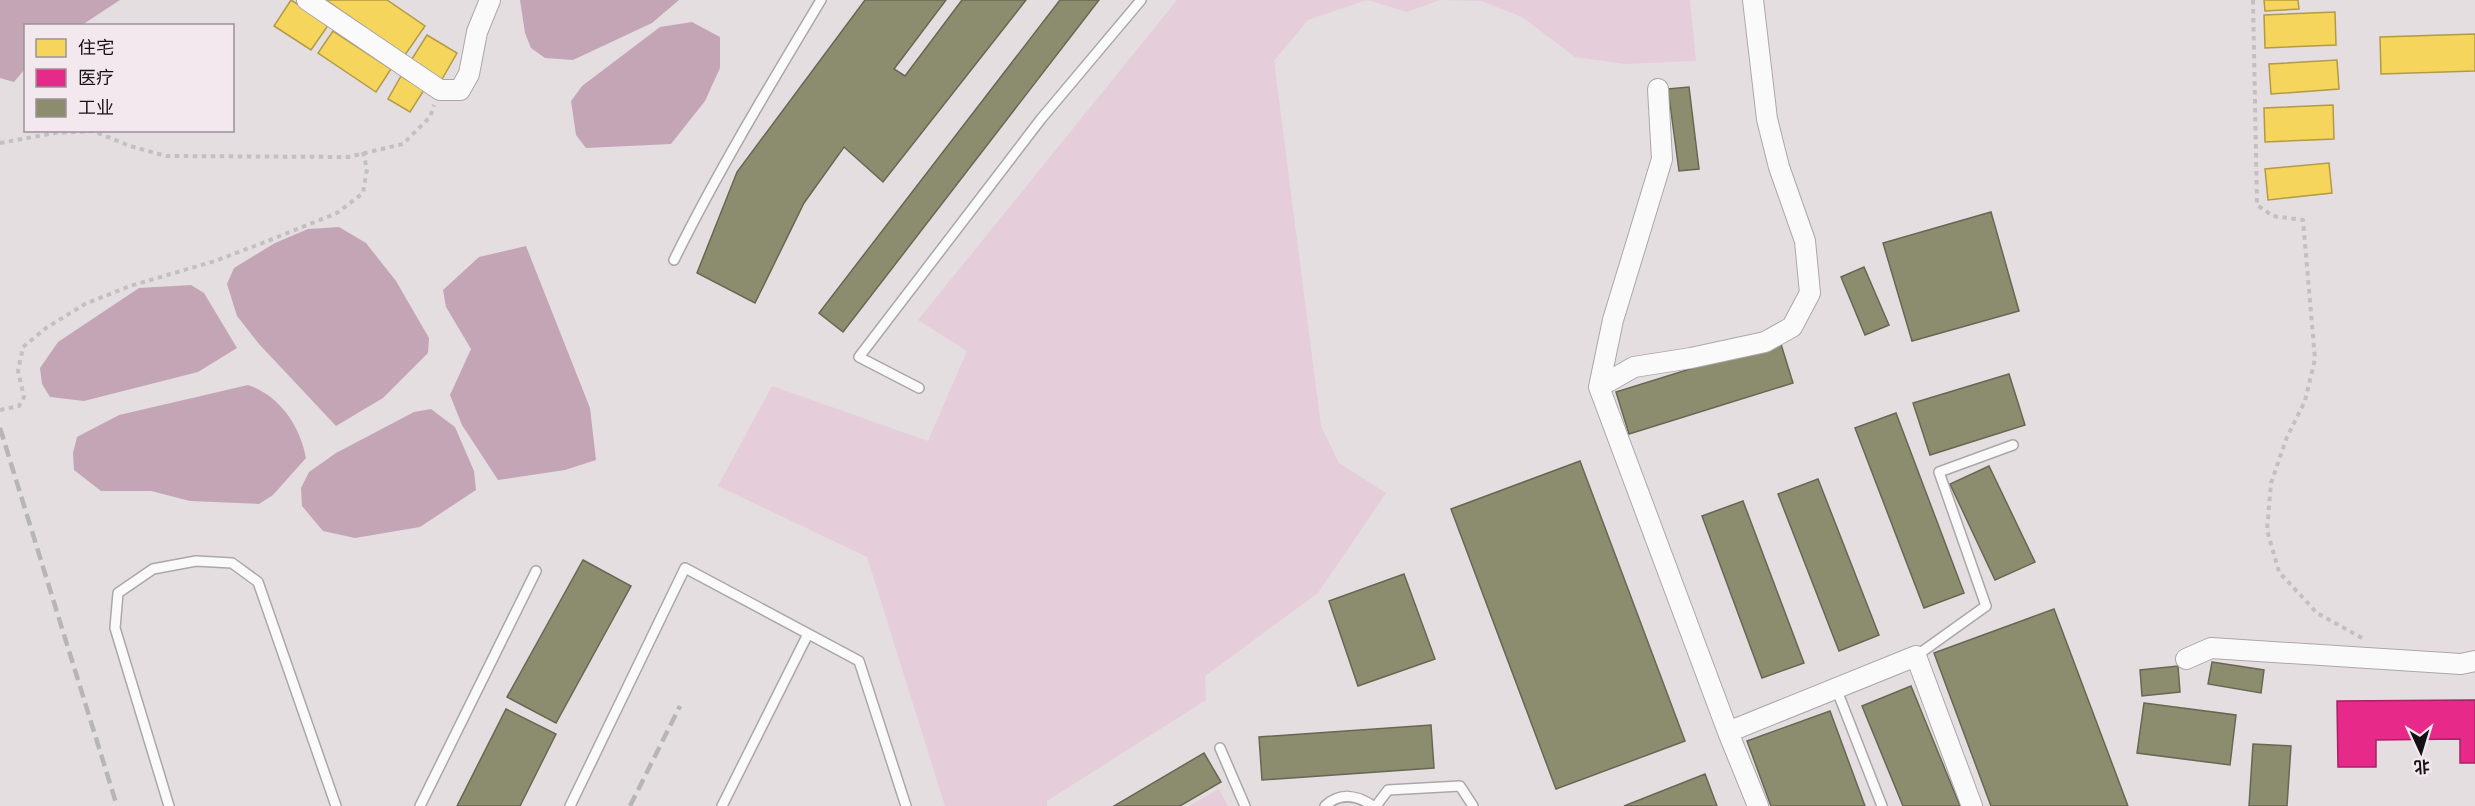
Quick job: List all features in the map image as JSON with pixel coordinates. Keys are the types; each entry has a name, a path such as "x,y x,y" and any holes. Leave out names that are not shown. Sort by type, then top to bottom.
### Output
{"street":[{"path":"307,0 440,90 460,90 469,74 477,32 490,0"},
{"path":"1599,387 1634,367 1691,358 1765,342 1792,327 1810,293 1805,241 1779,167 1767,119 1753,0"},
{"path":"1658,89 1662,159 1613,320 1599,387 1758,806"},
{"path":"2186,658 2211,648 2461,664 2475,661"},
{"path":"1728,732 1916,656 1972,806"}],"lane":[{"path":"674,260 700,207 821,0"},
{"path":"919,388 859,357 1041,119 1141,0"},
{"path":"1916,656 1986,606 1939,472 2013,445"},
{"path":"169,806 115,628 118,593 153,569 196,561 232,564 258,582 336,806"},
{"path":"570,806 685,568 859,661 906,806"},
{"path":"420,806 536,571"},
{"path":"722,806 808,634"},
{"path":"1836,688 1882,806"},
{"path":"1220,748 1245,806"},
{"path":"1325,806 1342,796 1360,797 1375,806 1388,790 1460,786 1473,806"}],"path":[{"path":"2253,0 2257,205 2273,216 2303,220 2315,359 2305,400 2287,437 2271,483 2267,530 2279,572 2317,614 2366,640"},
{"path":"95,132 130,146 166,156 348,157 403,144 430,117 440,90"},
{"path":"0,143 55,133 74,132"},
{"path":"0,410 19,406 24,397 18,371 23,347 46,328 85,304 130,286 215,261 337,213 363,193 368,169 363,152"}],"shaded area":[{"path":"0,0 120,0 84,24 24,24 24,70 14,82 0,78"},
{"path":"520,0 679,0 652,23 573,60 545,58 531,48 525,33"},
{"path":"1177,0 1367,0 1308,20 1274,61 1321,426 1339,463 1386,493 1318,593 1205,676 1206,700 1047,801 1047,806 945,806 867,557 718,486 772,386 928,441 967,351 918,320"},
{"path":"1367,0 1440,0 1407,12"},
{"path":"1440,0 1690,0 1696,61 1625,64 1575,57 1522,17 1481,1"},
{"path":"692,22 720,37 720,68 705,101 671,144 586,148 576,135 571,101 582,86 660,27"},
{"path":"339,227 366,243 396,281 429,338 428,353 383,398 336,426 259,344 237,316 227,284 234,268 275,243 308,229"},
{"path":"526,246 590,408 596,460 565,470 498,480 462,425 450,395 471,349 446,307 443,290 479,257"},
{"path":"191,285 204,293 237,348 198,372 84,401 50,397 42,384 40,368 58,342 139,288"},
{"path":"248,385 270,397 287,414 299,435 306,458 273,495 259,504 190,501 151,491 101,491 74,470 73,453 77,437 119,415"},
{"path":"431,409 455,427 474,471 476,490 420,527 355,538 323,531 302,506 301,488 309,472 336,453 414,412"},
{"path":"1219,789 1228,806 1189,806"}],"building: 住宅":[{"path":"291,0 329,24 311,50 274,26"},
{"path":"326,0 387,0 425,26 405,55"},
{"path":"2264,0 2298,0 2299,9 2265,11"},
{"path":"2335,12 2336,45 2265,48 2264,15"},
{"path":"333,31 391,69 376,92 318,53"},
{"path":"2475,34 2475,71 2381,74 2380,37"},
{"path":"427,35 457,53 441,81 410,62"},
{"path":"2337,60 2339,89 2271,94 2269,64"},
{"path":"401,76 424,90 410,112 388,99"},
{"path":"2333,105 2334,139 2265,142 2264,108"},
{"path":"2329,163 2332,193 2268,200 2265,169"}],"building: 医疗":[{"path":"2475,700 2475,763 2460,763 2460,739 2376,740 2376,767 2338,767 2337,701"}],"building: 工业":[{"path":"865,0 946,0 894,69 905,76 962,0 1026,0 883,182 844,147 804,203 755,303 697,273 737,172"},
{"path":"1060,0 1099,0 843,332 819,313"},
{"path":"1689,87 1699,169 1679,171 1668,89"},
{"path":"1991,212 2019,311 1912,341 1883,243"},
{"path":"1864,267 1889,325 1865,335 1841,277"},
{"path":"1780,341 1793,383 1629,434 1616,392"},
{"path":"2009,374 2025,425 1930,455 1913,403"},
{"path":"1896,413 1964,593 1924,608 1855,428"},
{"path":"1580,461 1685,741 1556,789 1451,509"},
{"path":"1989,466 2035,562 1995,580 1950,484"},
{"path":"1818,479 1879,635 1839,651 1778,494"},
{"path":"1743,501 1804,663 1762,678 1702,516"},
{"path":"583,560 631,586 556,723 507,697"},
{"path":"1404,574 1435,659 1358,686 1329,601"},
{"path":"2054,609 2128,806 1991,806 1934,653"},
{"path":"2212,662 2264,670 2261,693 2208,684"},
{"path":"2178,666 2180,692 2142,696 2140,670"},
{"path":"1911,686 1960,806 1903,806 1862,706"},
{"path":"2144,703 2236,715 2230,765 2137,753"},
{"path":"506,709 556,734 520,806 457,806"},
{"path":"1830,711 1865,806 1771,806 1747,741"},
{"path":"1431,725 1434,768 1262,780 1259,737"},
{"path":"2253,744 2291,746 2287,806 2249,806"},
{"path":"1204,753 1221,782 1180,806 1114,806"},
{"path":"1705,774 1717,806 1624,806"}],"railway":[{"path":"0,428 117,806"},
{"path":"630,806 680,706"}]}
